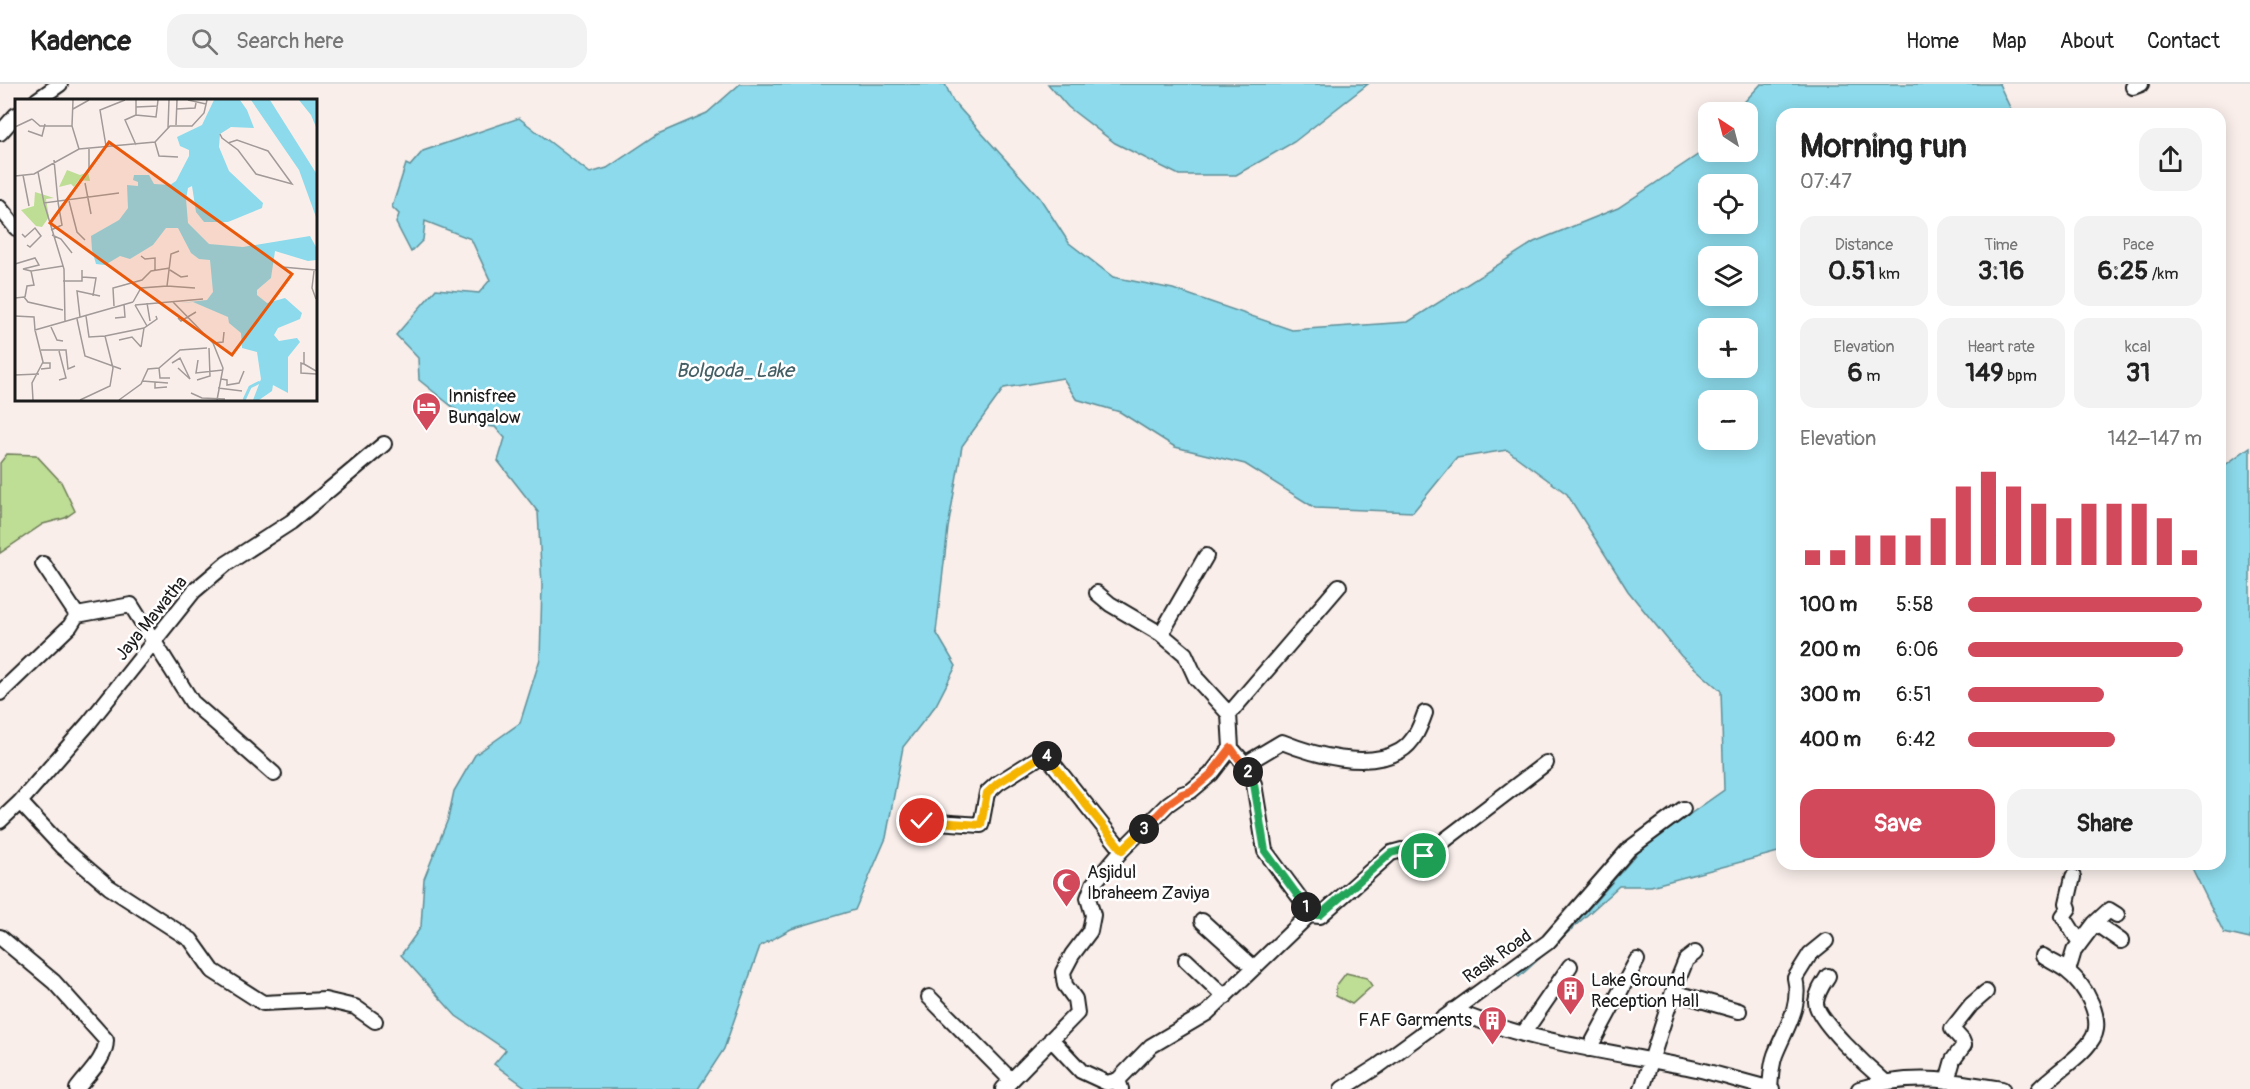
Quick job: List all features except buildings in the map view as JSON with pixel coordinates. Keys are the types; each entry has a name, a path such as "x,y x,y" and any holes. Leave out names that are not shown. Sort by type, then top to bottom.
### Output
{"street":[{"path":"38,99 60,84"},
{"path":"0,133 15,116"},
{"path":"0,208 15,227"},
{"name":"Jaya Mawatha","path":"0,821 20,802 88,724 194,591 226,564 291,522 384,444"},
{"path":"1161,634 1206,556"},
{"path":"43,564 77,615"},
{"path":"1228,714 1339,586"},
{"path":"1097,593 1110,604 1161,634 1185,654 1196,678 1228,714 1231,748 1245,765 1254,784 1265,851 1308,909 1309,915"},
{"path":"0,693 70,626 77,615 130,604 192,702 274,774"},
{"path":"1245,765 1282,742 1305,752 1359,761 1378,758 1400,751 1418,733 1425,713"},
{"path":"929,997 1006,1084 1077,1013 1075,999 1065,985 1063,972 1072,955 1090,931 1093,915 1088,898 1093,884 1122,850 1168,804 1182,794 1191,791 1211,774 1231,748"},
{"path":"922,821 981,825 987,793 998,783 1041,756 1047,756 1122,850"},
{"path":"1051,1039 1081,1071 1107,1083 1119,1085 1151,1046 1207,1013 1309,915 1320,915 1391,853 1402,850 1417,860 1424,856 1546,764"},
{"path":"20,802 63,847 110,886 190,940 213,971 263,1003 325,1000 355,1007 375,1022"},
{"name":"Rasik Road","path":"1342,1089 1378,1066 1548,942 1629,849 1683,809"},
{"path":"2073,877 2067,903 2069,908 2062,916 2079,943"},
{"path":"2068,971 2074,951 2095,922 2109,910 2117,915"},
{"path":"1202,921 1254,968"},
{"path":"2095,922 2121,941"},
{"path":"0,937 54,982 106,1040 102,1058 77,1089"},
{"path":"1453,1010 1523,1034 1689,1068 1771,1089 1774,1058 1797,1004 1798,989 1795,978 1810,954 1826,941"},
{"path":"1642,1089 1673,992 1686,960 1695,953"},
{"path":"2038,1089 2091,1042 2096,1031 2092,1006 2080,984 2068,971 2043,956"},
{"path":"1186,960 1225,997"},
{"path":"1589,1049 1637,960"},
{"path":"1523,1034 1570,966"},
{"path":"1828,976 1819,992 1816,1004 1818,1012 1849,1048 1884,1081"},
{"path":"1673,992 1739,1011"},
{"path":"1947,1081 1953,1060 1964,1045 1952,1029 1971,1005 1986,992"},
{"path":"1859,1089 1884,1081 1911,1078 2002,1089"}],"green space":[{"path":"7,454 36,455 61,482 75,511 65,518 43,524 0,553 0,463"},
{"path":"1346,973 1367,978 1372,986 1352,1004 1336,996 1336,986"}],"water":[{"name":"Bolgoda_Lake","path":"740,84 945,84 953,101 1040,198 1069,243 1113,277 1173,289 1292,330 1408,322 1534,242 1618,208 1698,155 1698,162 1758,162 1758,102 1744,102 1761,84 1999,84 2010,108 1776,108 1776,853 1651,886 1619,886 1519,977 1516,975 1586,912 1642,848 1724,790 1721,691 1681,656 1628,591 1567,494 1507,450 1457,458 1413,512 1315,508 1245,464 1175,447 1120,412 1076,399 1063,378 1004,388 962,446 948,528 936,632 956,666 936,705 903,747 886,838 855,910 791,929 760,946 724,1049 698,1089 528,1089 494,1064 506,1050 456,1016 401,955 421,927 424,879 448,819 454,791 475,755 520,723 540,659 542,586 538,512 498,461 505,438 495,427 475,425 419,380 418,358 396,335 436,289 479,293 490,280 471,239 425,221 423,240 411,252 396,223 399,214 392,207 406,164 410,166 423,151 519,118 590,173 607,168 658,134 707,113"},
{"path":"1048,84 1368,84 1294,142 1236,175 1179,175 1115,143 1068,107"},
{"path":"2250,447 2250,939 2224,933 2193,870 2226,870 2226,464"}],"place":[{"name":"Innisfree Bungalow","path":"427,432"},
{"name":"Asjidul Ibraheem Zaviya","path":"1066,908"},
{"name":"Lake Ground Reception Hall","path":"1570,1016"},
{"name":"FAF Garments","path":"1493,1046"}],"route":[{"path":"922,821 981,825 987,793 998,783 1041,756 1047,756 1122,850 1168,804 1182,794 1191,791 1211,774 1231,748 1245,765 1254,784 1260,834 1265,851 1308,909 1309,915 1320,915 1391,853 1402,850 1417,860 1424,856"}]}
